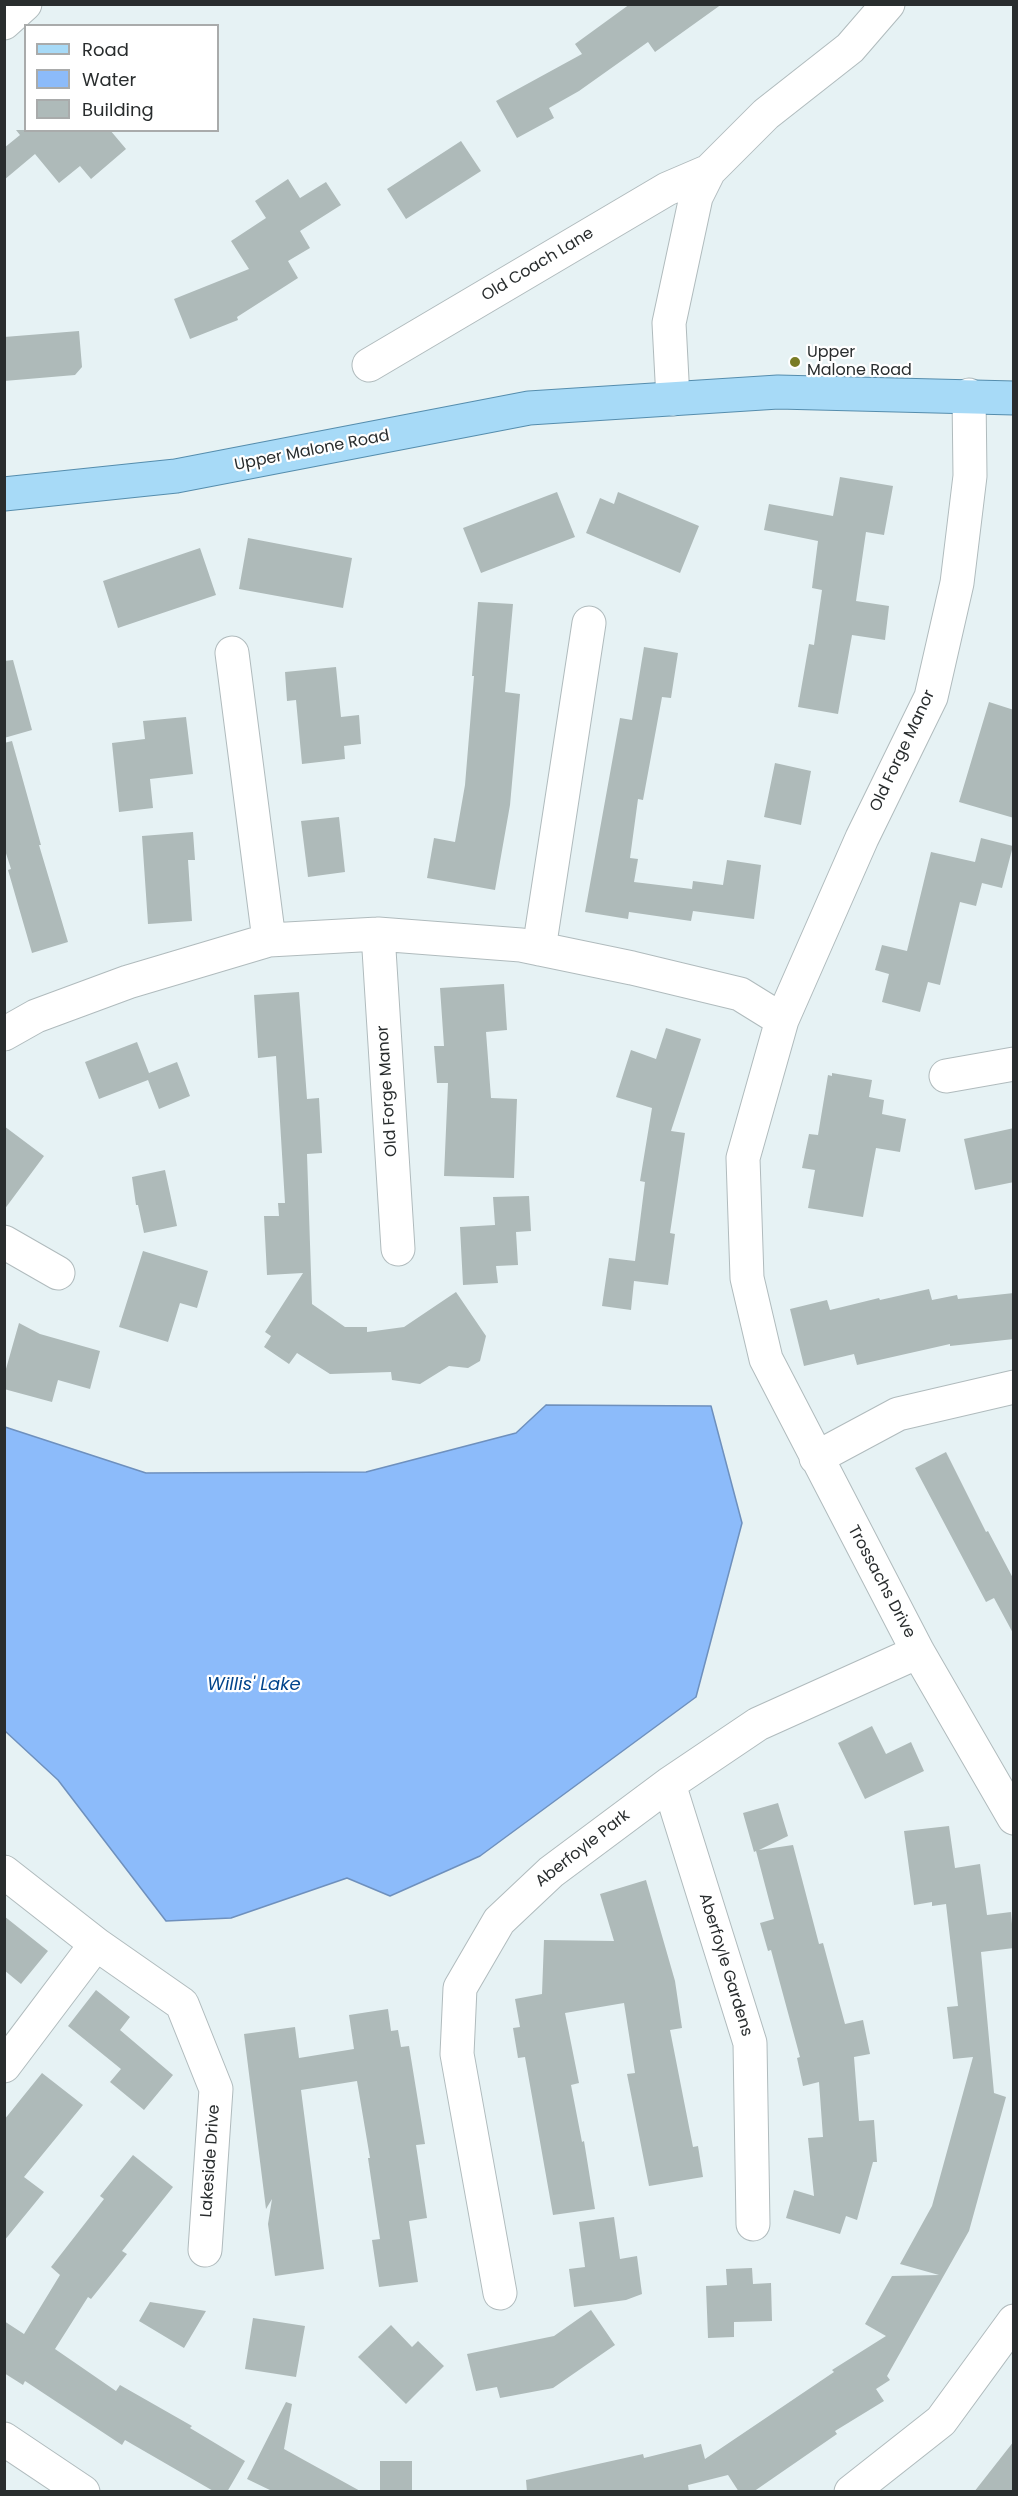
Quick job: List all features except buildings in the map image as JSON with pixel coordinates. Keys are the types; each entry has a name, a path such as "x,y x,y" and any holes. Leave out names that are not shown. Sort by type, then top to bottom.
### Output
{"main road":[{"name":"Upper Malone Road","path":"4,494 176,476 529,408 778,392 969,395 1014,398"}],"street":[{"path":"4,23 25,4"},
{"name":"Old Coach Lane","path":"673,399 669,323 696,197 709,171 766,114 850,48 888,4"},
{"name":"Old Coach Lane","path":"369,365 667,189 709,171"},
{"name":"Old Forge Manor","path":"762,1339 747,1278 743,1158 782,1020 862,838 931,697 957,583 970,476 969,395"},
{"path":"539,949 590,622"},
{"path":"232,653 269,940"},
{"path":"4,1034 36,1016 128,982 269,940 378,934 521,945 632,968 740,994 782,1020"},
{"name":"Old Forge Manor","path":"378,934 398,1249"},
{"path":"946,1076 1014,1064"},
{"path":"4,1242 58,1272"},
{"name":"Trossachs Drive","path":"762,1339 766,1359 918,1652 1014,1818"},
{"path":"816,1458 898,1414 1014,1387"},
{"name":"Aberfoyle Park","path":"500,2293 457,2054 460,1988 499,1921 550,1872 669,1784 758,1724 918,1652"},
{"name":"Aberfoyle Gardens","path":"669,1784 750,2043 753,2224"},
{"name":"Lakeside Drive","path":"4,1872 96,1944 182,2004 216,2089 205,2250"},
{"path":"4,2066 96,1944"},
{"path":"851,2492 941,2421 1014,2321"},
{"path":"4,2439 83,2492"}],"water":[{"name":"Willis' Lake","path":"546,1405 711,1406 742,1523 696,1697 480,1856 390,1896 347,1878 231,1918 166,1921 58,1780 5,1731 5,1427 146,1473 366,1472 516,1433"}],"place":[{"name":"Upper Malone Road","path":"795,362"}]}
